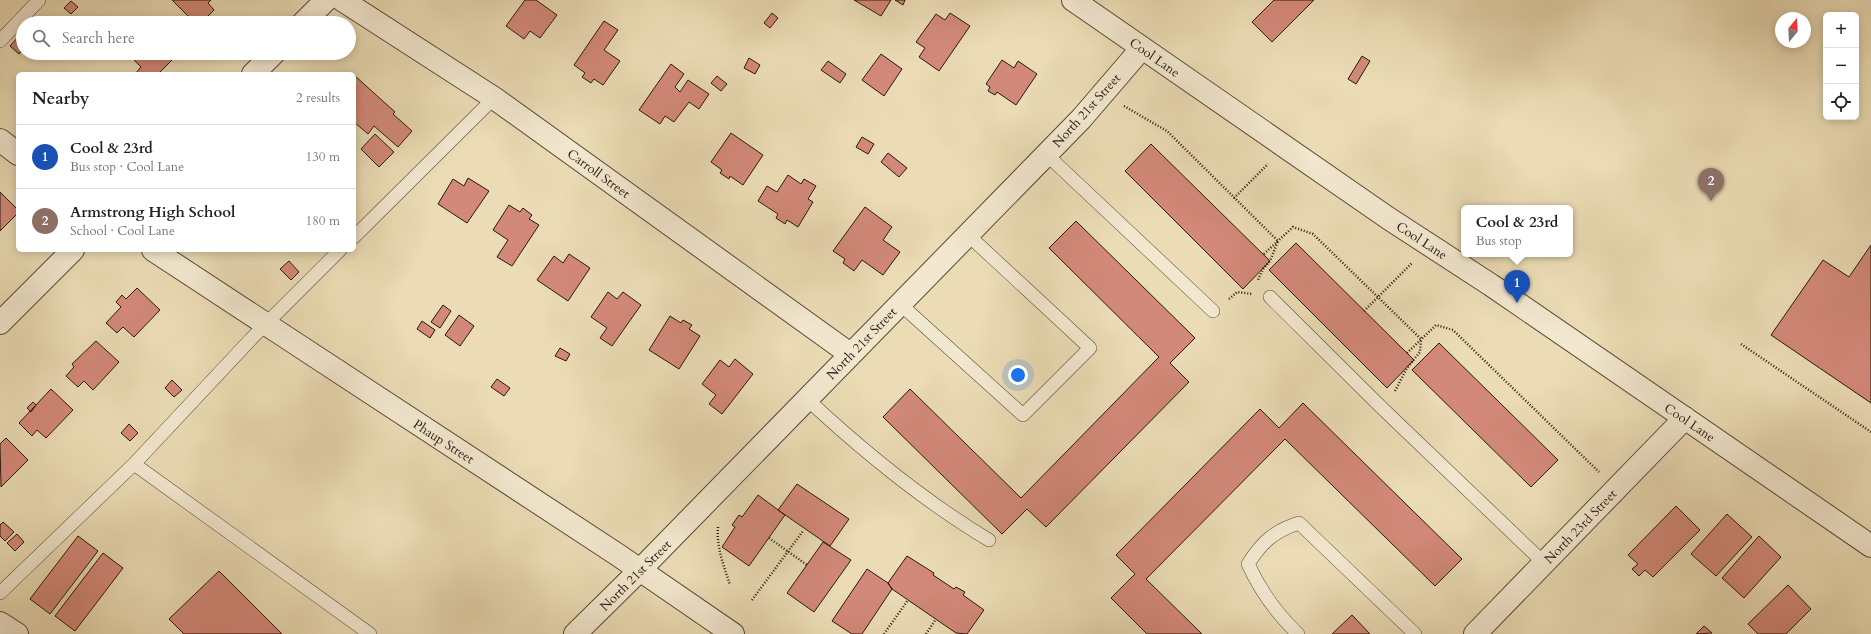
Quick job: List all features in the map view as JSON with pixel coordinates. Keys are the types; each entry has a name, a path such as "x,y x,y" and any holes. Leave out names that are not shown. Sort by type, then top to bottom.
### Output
{"street":[{"path":"310,16 326,0"},
{"name":"Carroll Street","path":"342,0 494,98 850,354"},
{"name":"Cool Lane","path":"1073,0 1375,210 1491,285 1871,546"},
{"name":"North 21st Street","path":"575,634 640,570 1080,119 1142,48"},
{"path":"255,72 267,60"},
{"path":"0,140 16,152"},
{"path":"0,323 71,252"},
{"name":"Phaup Street","path":"156,252 640,570 733,634"},
{"name":"North 23rd Street","path":"1475,634 1685,418"},
{"path":"0,623 16,634"}],"lane":[{"path":"24,16 39,0"},
{"path":"0,41 16,24"},
{"path":"356,235 494,98"},
{"path":"1046,154 1213,311"},
{"path":"899,303 1023,415 1090,348 967,234"},
{"path":"0,593 134,464 266,324 338,252"},
{"path":"1270,297 1383,409 1544,564"},
{"path":"807,398 851,441 910,487 960,523 989,540"},
{"path":"134,464 370,634"},
{"path":"1298,634 1283,620 1256,581 1248,564 1259,547 1282,528 1299,524 1415,634"}],"path":[{"path":"1124,105 1167,131 1278,241"},
{"path":"1234,198 1271,161"},
{"path":"1264,254 1292,227 1313,234 1421,339"},
{"path":"1258,281 1263,269 1270,261 1278,241"},
{"path":"1364,311 1414,260"},
{"path":"1253,294 1255,288"},
{"path":"1407,354 1436,325 1453,330 1600,472"},
{"path":"1394,395 1407,368 1420,352 1421,339"},
{"path":"1741,344 1871,432"},
{"path":"718,524 717,535 719,548 730,585"},
{"path":"752,600 802,531"},
{"path":"769,538 807,565"},
{"path":"884,634 908,600"},
{"path":"926,634 936,619"}],"building":[{"path":"172,0 211,0 208,3 214,10 208,16 188,16"},
{"path":"525,0 536,0 557,15 540,38 530,31 524,39 506,26"},
{"path":"854,0 891,0 881,16"},
{"path":"895,0 905,0 903,5"},
{"path":"1274,0 1314,0 1272,42 1252,22"},
{"path":"71,1 78,7 71,14 64,8"},
{"path":"772,13 778,18 770,28 764,23"},
{"path":"950,13 970,26 939,71 919,57 925,48 916,42 936,14 945,20"},
{"path":"604,21 618,30 604,50 620,61 603,85 594,79 591,83 582,77 585,73 574,65"},
{"path":"16,39 16,51 10,46"},
{"path":"881,54 902,69 884,96 862,80"},
{"path":"1362,56 1370,61 1356,84 1348,79"},
{"path":"749,58 760,65 755,74 744,68"},
{"path":"134,60 172,60 160,72 137,72 141,67"},
{"path":"1002,60 1014,68 1018,61 1037,74 1016,105 997,92 995,95 988,91 990,87 986,84"},
{"path":"828,61 846,74 840,83 821,70"},
{"path":"671,64 684,74 675,87 680,92 688,80 709,94 699,109 689,102 674,122 665,116 660,124 639,110"},
{"path":"717,76 727,84 721,91 711,83"},
{"path":"356,77 395,112 393,114 412,131 398,147 374,126 368,134 356,124"},
{"path":"731,133 763,155 743,185 730,176 729,179 720,173 722,170 711,162"},
{"path":"375,134 394,152 379,167 361,149"},
{"path":"862,137 874,144 868,154 856,147"},
{"path":"1151,144 1270,261 1243,289 1125,171"},
{"path":"888,153 907,168 899,177 881,162"},
{"path":"788,175 801,184 804,179 816,186 808,199 813,202 798,227 787,220 785,224 776,218 778,214 758,201 767,186 777,192"},
{"path":"468,178 489,191 467,223 438,204 453,179 464,186"},
{"path":"0,192 16,208 16,215 0,231"},
{"path":"509,205 520,212 523,208 532,215 529,219 539,225 512,266 497,257 508,240 493,230"},
{"path":"865,207 892,227 883,240 900,252 883,275 862,260 854,271 843,263 845,259 833,251"},
{"path":"1076,221 1195,338 1170,363 1189,382 1046,527 1027,509 1002,534 883,417 910,389 1021,498 1159,357 1049,248"},
{"path":"1296,243 1414,360 1387,388 1269,270"},
{"path":"1871,245 1871,403 1771,335 1823,260 1849,277"},
{"path":"569,254 590,268 568,301 537,280 554,256 563,263"},
{"path":"289,261 299,272 291,280 280,269"},
{"path":"137,288 160,310 134,337 123,327 117,333 106,323 121,307 116,302 122,295 126,299"},
{"path":"608,292 617,299 623,292 641,305 612,346 600,338 607,328 591,317"},
{"path":"443,305 451,311 440,328 431,322"},
{"path":"459,315 474,326 460,346 445,335"},
{"path":"670,316 681,323 683,320 692,325 689,329 700,336 679,369 649,350"},
{"path":"422,321 435,330 430,338 417,329"},
{"path":"96,341 119,362 93,390 84,381 78,387 66,376 74,367 72,364"},
{"path":"1439,343 1558,460 1531,487 1412,370"},
{"path":"560,348 570,354 566,361 555,356"},
{"path":"735,359 753,374 722,414 709,404 716,395 702,384 720,360 729,367"},
{"path":"497,379 510,388 504,396 491,387"},
{"path":"172,380 182,390 174,397 165,388"},
{"path":"51,389 73,410 46,438 37,430 32,436 19,423"},
{"path":"33,402 36,405 31,412 27,408"},
{"path":"1303,403 1462,559 1435,586 1285,439 1146,579 1202,634 1147,634 1111,598 1135,574 1116,555 1260,409 1279,428"},
{"path":"129,424 138,433 130,441 121,433"},
{"path":"6,438 28,460 1,487 0,444"},
{"path":"797,484 849,519 830,546 778,510"},
{"path":"758,495 785,515 749,566 722,547 735,527 732,525 739,515 742,517"},
{"path":"1676,506 1700,530 1653,577 1645,570 1639,576 1632,569 1638,564 1628,555"},
{"path":"1727,514 1752,537 1716,576 1691,554"},
{"path":"3,522 14,532 5,541 0,536 0,525"},
{"path":"17,534 24,542 15,551 7,543"},
{"path":"78,536 98,551 50,614 30,599"},
{"path":"1759,536 1781,557 1744,598 1722,578"},
{"path":"823,542 851,560 814,612 787,593"},
{"path":"103,553 123,568 75,631 55,616"},
{"path":"907,556 934,573 933,575 954,589 956,587 965,592 963,595 984,610 967,634 956,633 892,589 888,583"},
{"path":"867,569 888,583 892,589 862,634 852,634 832,621"},
{"path":"219,571 282,634 184,634 169,619"},
{"path":"1788,585 1811,609 1786,634 1758,634 1748,624"},
{"path":"1352,615 1370,634 1332,634"},
{"path":"1704,626 1712,633 1696,634"}],"place":[{"name":"Armstrong High School","path":"1711,201"},
{"name":"Cool & 23rd","path":"1517,303"}]}
